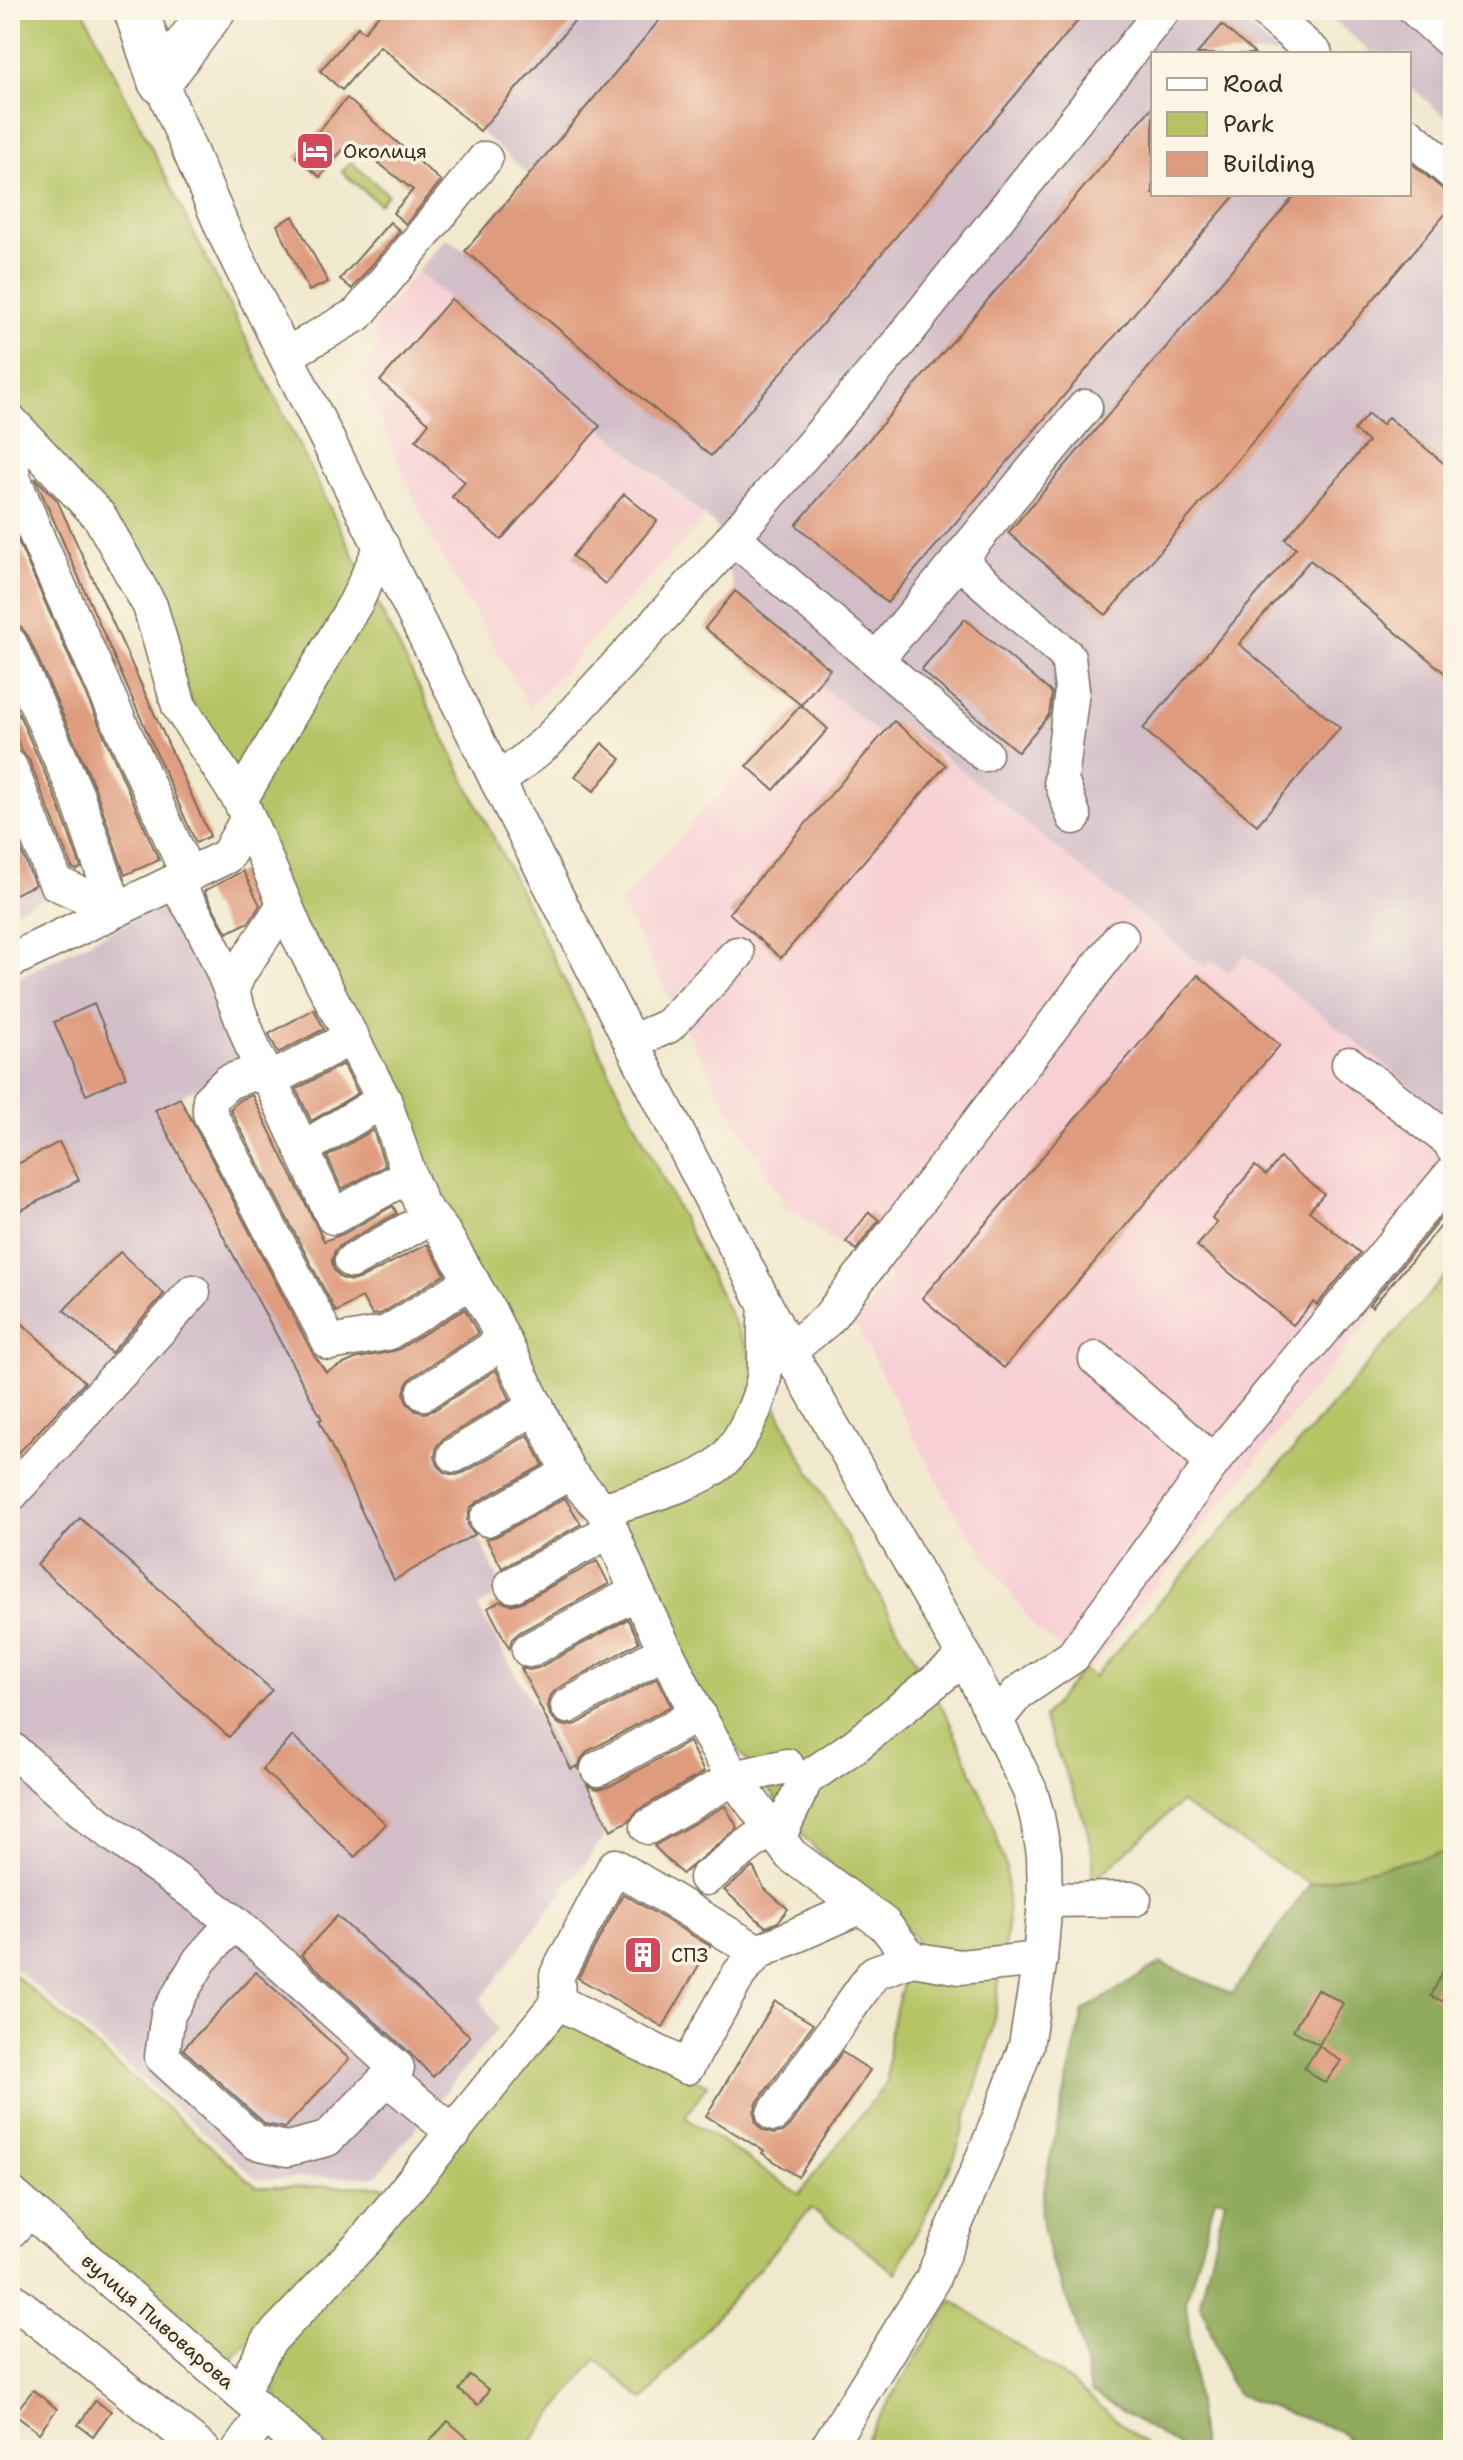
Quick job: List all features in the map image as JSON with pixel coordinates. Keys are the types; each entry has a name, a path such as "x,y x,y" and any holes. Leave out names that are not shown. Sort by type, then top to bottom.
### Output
{"main road":[{"path":"136,10 160,81"},
{"path":"160,81 213,10"}],"street":[{"path":"498,782 548,741 733,537 897,345 1163,10"},
{"path":"1264,10 1313,52"},
{"path":"1416,10 1453,43"},
{"path":"160,81 226,236 498,782 766,1308 965,1657 1030,1791 1044,1854 1045,1900 1040,1959 1026,2046 932,2280 826,2450"},
{"path":"1411,137 1453,173"},
{"path":"286,355 358,314 485,159"},
{"path":"876,660 1085,407"},
{"path":"10,421 100,517 150,606 179,706 244,809 279,893 384,1100 422,1206 443,1232 472,1281 569,1473 607,1520 637,1592 734,1778 791,1855 884,1924 912,1959"},
{"path":"10,451 13,477 180,879 218,958 256,1056 333,1217 409,1175"},
{"path":"733,537 985,754"},
{"path":"10,961 227,856 259,768 356,602 382,546"},
{"path":"958,560 1068,657 1072,690 1061,780 1074,817"},
{"path":"10,644 77,796 116,910"},
{"path":"10,767 56,883 116,910"},
{"path":"231,991 279,893 259,768"},
{"path":"789,1351 827,1320 1121,937"},
{"path":"631,1042 668,1026 737,954"},
{"path":"270,1080 352,1037"},
{"path":"1349,1064 1451,1142 1453,1148"},
{"path":"270,1080 254,1073 228,1082 210,1099 210,1114 330,1343 387,1333 472,1281"},
{"path":"302,1149 384,1100"},
{"path":"995,1721 1018,1693 1073,1656 1213,1462 1453,1172"},
{"path":"352,1261 431,1217"},
{"path":"10,1495 193,1292"},
{"path":"512,1585 607,1520 720,1464 751,1420 764,1376 766,1308"},
{"path":"424,1393 504,1341"},
{"path":"1096,1359 1213,1462"},
{"path":"455,1455 537,1406"},
{"path":"487,1519 569,1473"},
{"path":"529,1650 637,1592"},
{"path":"568,1706 666,1650"},
{"path":"706,1878 775,1833 806,1779 856,1745 965,1657"},
{"path":"598,1769 698,1714"},
{"path":"10,1748 91,1818 234,1922 397,2068 327,2139 287,2149 255,2142 162,2057 168,2014 200,1960 234,1922"},
{"path":"648,1827 734,1778 787,1766"},
{"path":"239,2450 269,2341 367,2238 558,2002 557,1975 615,1866 758,1952"},
{"path":"1045,1900 1134,1899"},
{"path":"558,2002 687,2067 739,1974 758,1952 860,1907"},
{"path":"774,2114 874,1973 912,1959 960,1967 1040,1959"},
{"path":"387,2078 454,2133"},
{"name":"вулиця Пивоварова","path":"17,2211 306,2450"},
{"path":"10,2298 203,2450"}],"shaded area":[{"path":"587,10 1227,10 1277,52 1151,52 1151,196 1411,194 1453,201 1453,1119 1245,954 1229,972 1212,961 1203,967 952,763 894,721 881,735 818,684 830,668 735,591 717,527 417,271 446,238 465,250 529,175 480,131"},
{"path":"1322,10 1453,10 1453,124 1411,87 1411,52 1371,52"},
{"path":"417,271 704,518 530,708 432,539 360,373 379,346 373,327"},
{"path":"818,684 881,735 894,721 952,763 1202,967 1212,961 1244,953 1453,1119 1453,1216 1089,1669 1035,1628 952,1508 855,1324 892,1278 836,1243 784,1204 694,1046 620,903"},
{"path":"10,819 47,896 10,913"},
{"path":"175,904 247,1059 156,1110 315,1404 397,1365 504,1591 478,1607 606,1835 481,1999 497,2030 376,2176 257,2179 10,1964 10,981 159,907"}],"green space":[{"path":"10,10 83,10 796,1447 949,1720 987,1807 1006,1867 1008,1921 992,2032 955,2157 896,2273 811,2208 644,2400 596,2359 525,2450 330,2450 278,2405 273,2379 276,2357 550,2026 576,2020 707,2085 685,2117 799,2194 887,2082 890,2029 916,1940 881,1900 831,1865 805,1838 685,1678 433,1208 202,734 157,598 16,406 10,381"},
{"path":"351,162 388,194 379,204 342,172"},
{"path":"1453,1267 1453,1850 1310,1884 1180,1803 1092,1883 1092,1852 1085,1821 1043,1718 1083,1669 1094,1677"},
{"path":"1453,1850 1453,2450 1359,2450 1340,2431 1239,2396 1229,2381 1200,2302 1225,2200 1215,2198 1186,2302 1202,2450 1185,2450 1091,2392 1075,2320 1050,2258 1040,2213 1083,2011 1161,1963 1232,1994 1310,1884"},
{"path":"10,1971 257,2187 390,2186 227,2364 10,2178"},
{"path":"952,2300 1066,2378 1153,2450 859,2450"}],"building":[{"path":"383,10 584,10 480,131 380,46 342,90 320,71 358,27 364,32"},
{"path":"668,10 1087,10 711,456 465,251"},
{"path":"1222,25 1253,52 1199,52"},
{"path":"347,98 441,181 406,224 393,213 413,190 350,141 320,177 296,157"},
{"path":"1151,108 1151,196 1234,196 887,603 796,525"},
{"path":"1411,163 1453,198 1453,205 1106,615 1008,533 1294,196 1411,196"},
{"path":"293,216 328,282 309,291 277,225"},
{"path":"390,222 400,231 352,289 340,279"},
{"path":"451,299 600,426 501,540 452,497 465,482 416,440 429,423 380,381"},
{"path":"1368,414 1382,425 1388,417 1453,471 1453,680 1310,560 1239,644 1340,728 1257,825 1143,729 1296,548 1285,539 1368,442 1354,430"},
{"path":"35,478 57,500 210,836 196,843"},
{"path":"624,494 657,521 605,584 572,556"},
{"path":"10,523 159,860 125,875 95,788 28,636 21,627 10,624"},
{"path":"735,591 830,669 801,705 705,628"},
{"path":"965,619 1052,693 1049,715 1018,752 921,670"},
{"path":"10,694 58,803 81,868 77,870 72,868 29,760 21,750 10,724"},
{"path":"801,705 828,729 774,790 747,766"},
{"path":"894,721 946,765 781,958 729,913"},
{"path":"602,743 621,759 594,791 575,776"},
{"path":"18,842 35,885 10,896 10,846"},
{"path":"243,871 260,905 249,922 227,933 204,891"},
{"path":"1198,975 1280,1045 1004,1368 922,1298"},
{"path":"94,1004 126,1077 86,1095 54,1022"},
{"path":"314,1009 324,1029 278,1053 269,1034"},
{"path":"343,1064 358,1093 311,1121 296,1089"},
{"path":"252,1095 324,1241 393,1206 397,1213 335,1250 332,1261 334,1270 341,1278 351,1281 362,1278 427,1244 445,1274 380,1314 372,1315 362,1297 336,1312 230,1109 239,1100"},
{"path":"180,1098 312,1352 326,1372 355,1359 397,1350 465,1309 478,1334 412,1377 404,1393 407,1403 416,1411 424,1413 434,1410 496,1370 510,1399 444,1438 437,1446 435,1456 438,1465 446,1473 456,1475 465,1472 528,1435 543,1465 470,1508 467,1520 475,1534 394,1580 319,1420 322,1419 155,1110"},
{"path":"373,1130 385,1166 342,1189 327,1157"},
{"path":"59,1142 79,1180 10,1216 10,1168"},
{"path":"1280,1158 1324,1194 1309,1211 1360,1253 1317,1305 1313,1302 1293,1325 1197,1246 1217,1223 1212,1218 1255,1166 1266,1175"},
{"path":"1453,1203 1453,1212 1372,1307 1369,1305"},
{"path":"869,1212 879,1220 856,1250 846,1242"},
{"path":"120,1252 164,1294 111,1353 64,1310"},
{"path":"10,1312 85,1382 10,1462"},
{"path":"565,1498 581,1524 502,1568 486,1539 497,1536"},
{"path":"80,1518 272,1690 229,1737 37,1565"},
{"path":"597,1561 609,1584 520,1632 512,1639 509,1648 488,1608 500,1601 511,1605 522,1602"},
{"path":"628,1619 639,1642 557,1689 548,1705 550,1715 559,1724 577,1724 657,1678 671,1706 588,1751 578,1769 577,1766 571,1769 521,1668 538,1668"},
{"path":"293,1736 386,1824 355,1857 262,1769"},
{"path":"689,1742 704,1772 638,1810 629,1821 611,1830 587,1785 597,1789 608,1787"},
{"path":"725,1806 738,1828 682,1874 654,1846"},
{"path":"753,1867 764,1888 788,1909 778,1922 766,1927 724,1890"},
{"name":"СПЗ","path":"623,1894 710,1946 663,2027 578,1978"},
{"path":"337,1916 470,2036 433,2077 301,1955"},
{"path":"1453,1950 1453,2006 1431,1996"},
{"path":"256,1972 349,2059 285,2128 265,2124 183,2049"},
{"path":"1317,1989 1343,2003 1319,2045 1293,2030"},
{"path":"775,2001 813,2024 757,2103 754,2113 756,2123 762,2130 773,2134 783,2132 790,2126 842,2052 870,2070 798,2177 762,2153 764,2151 706,2116"},
{"path":"1319,2046 1341,2061 1325,2083 1304,2068"},
{"path":"470,2375 489,2390 478,2405 459,2390"},
{"path":"33,2390 57,2409 39,2433 14,2414"},
{"path":"95,2401 111,2411 93,2436 78,2425"},
{"path":"448,2421 481,2450 439,2450 429,2442"}],"place":[{"name":"Околиця","path":"315,151"},
{"name":"СПЗ","path":"643,1955"}]}
